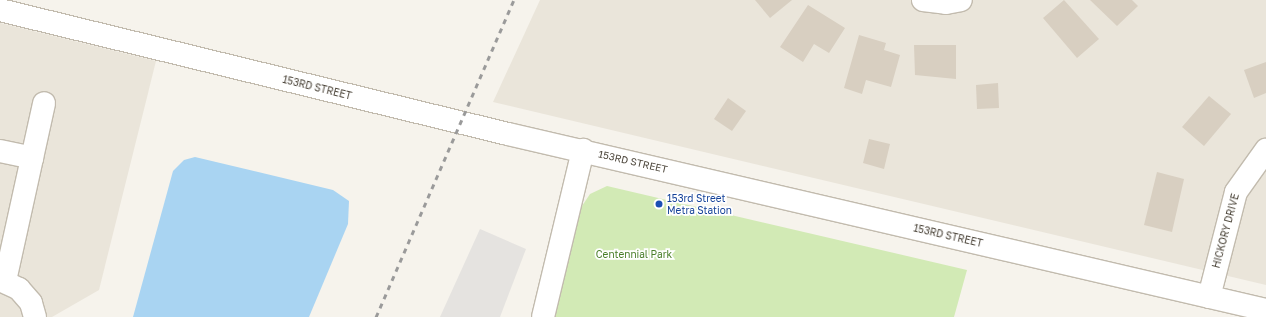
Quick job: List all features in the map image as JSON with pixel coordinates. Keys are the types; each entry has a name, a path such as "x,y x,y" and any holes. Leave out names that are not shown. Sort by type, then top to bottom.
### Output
{"street":[{"path":"923,0 946,3 961,0"},
{"name":"153RD STREET","path":"0,10 583,150 1266,310"},
{"path":"34,310 19,289 2,281 44,103"},
{"path":"543,317 583,150"},
{"name":"HICKORY DRIVE","path":"1210,297 1236,192 1266,150"},
{"path":"0,151 32,158"}],"shaded area":[{"path":"540,0 1266,0 1266,285 493,102"},
{"path":"0,23 156,61 99,290 52,317 0,317"},
{"path":"480,229 526,249 500,317 440,317"}],"green space":[{"name":"Centennial Park","path":"607,186 967,270 954,317 553,317 580,209 590,194"}],"water":[{"path":"195,157 333,190 349,201 348,224 309,317 133,317 173,171 184,160"}],"building":[{"path":"755,0 792,0 770,18"},
{"path":"1064,0 1099,39 1077,58 1043,18"},
{"path":"1090,0 1132,0 1138,6 1117,26"},
{"path":"808,5 845,28 829,53 814,44 803,62 780,47"},
{"path":"859,35 886,43 884,50 900,55 891,87 866,80 862,94 844,88"},
{"path":"914,45 956,45 956,79 915,75"},
{"path":"1266,62 1266,93 1254,98 1244,70"},
{"path":"998,83 999,108 977,109 976,85"},
{"path":"1209,96 1231,114 1204,146 1182,127"},
{"path":"728,98 746,111 732,131 714,119"},
{"path":"869,139 890,144 884,169 863,163"},
{"path":"1157,172 1184,179 1172,232 1144,225"}],"railway":[{"path":"376,317 514,0"}],"place":[{"name":"153rd Street Metra Station","path":"659,204"}]}
